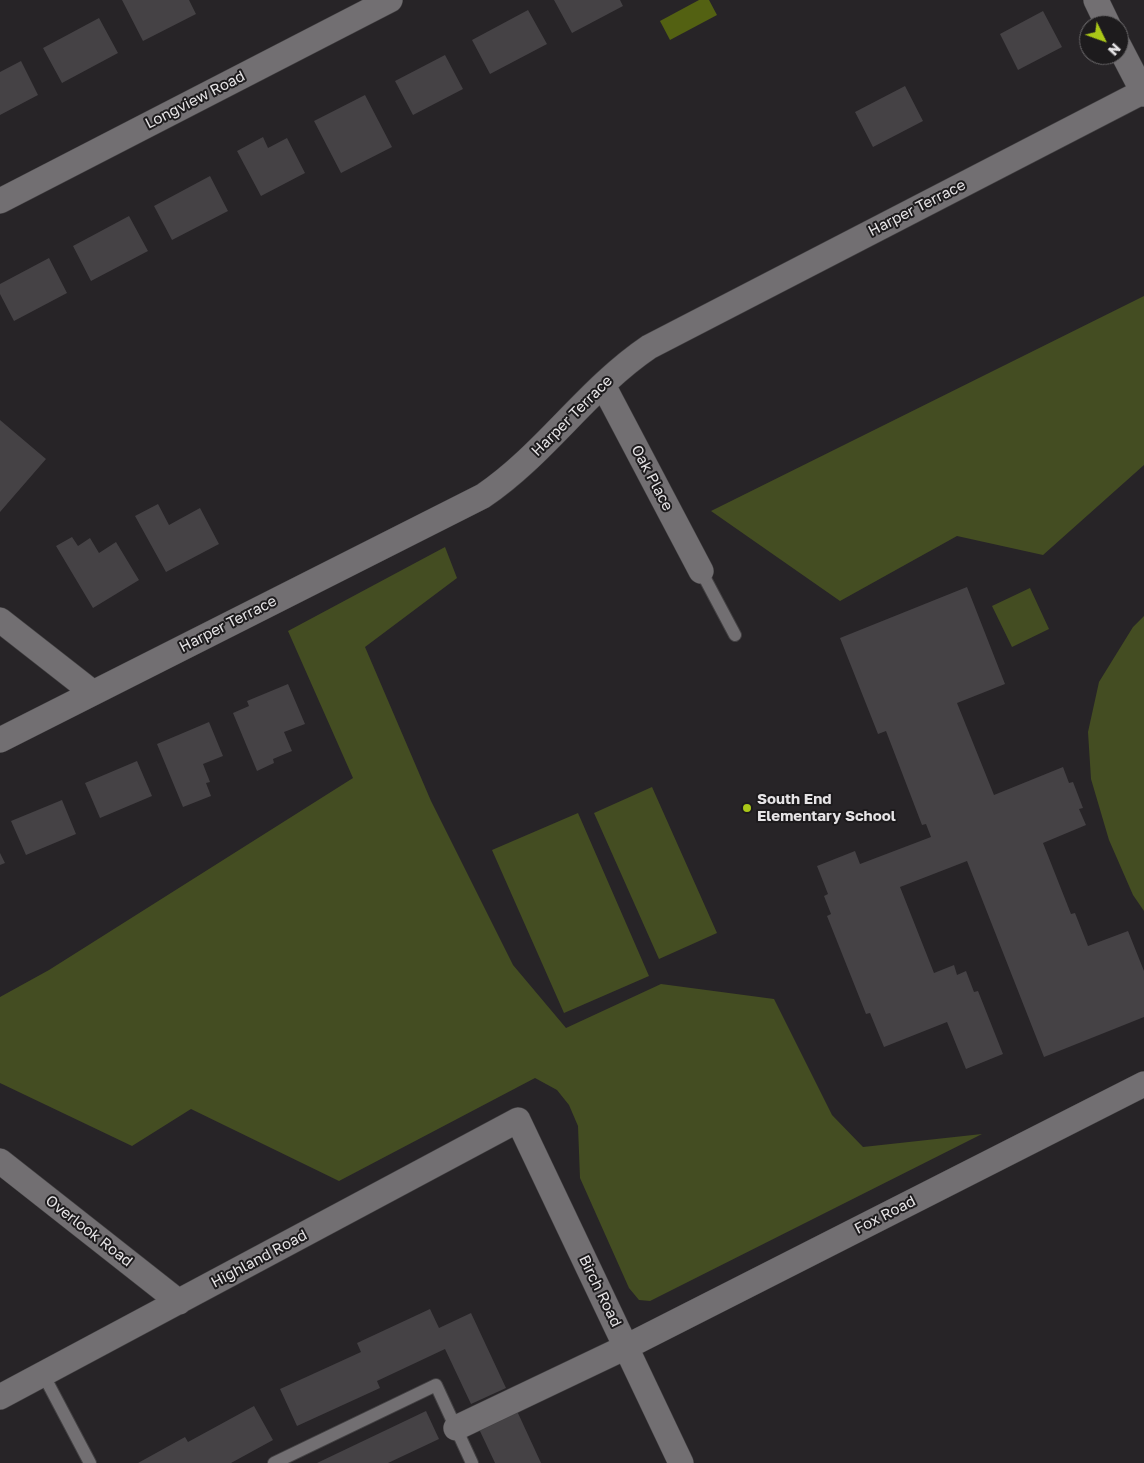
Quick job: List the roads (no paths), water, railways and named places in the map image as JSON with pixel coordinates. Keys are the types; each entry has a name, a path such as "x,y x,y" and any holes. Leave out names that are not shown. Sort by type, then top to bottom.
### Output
{"street":[{"name":"Longview Road","path":"0,201 390,0"},
{"path":"1096,0 1103,15"},
{"path":"1129,64 1144,92"},
{"name":"Harper Terrace","path":"0,740 483,496 515,472 603,384 633,358 657,342 1144,92"},
{"name":"Oak Place","path":"603,384 701,572"},
{"path":"0,620 92,692"},
{"name":"Fox Road","path":"456,1428 626,1347 1144,1084"},
{"name":"Birch Road","path":"518,1120 681,1463"},
{"name":"Highland Road","path":"0,1398 518,1120"},
{"name":"Overlook Road","path":"0,1161 179,1302"}],"lane":[{"path":"701,572 735,635"},
{"path":"43,1374 90,1463"},
{"path":"274,1463 436,1385 472,1463"}],"place":[{"name":"South End Elementary School","path":"747,808"}]}
